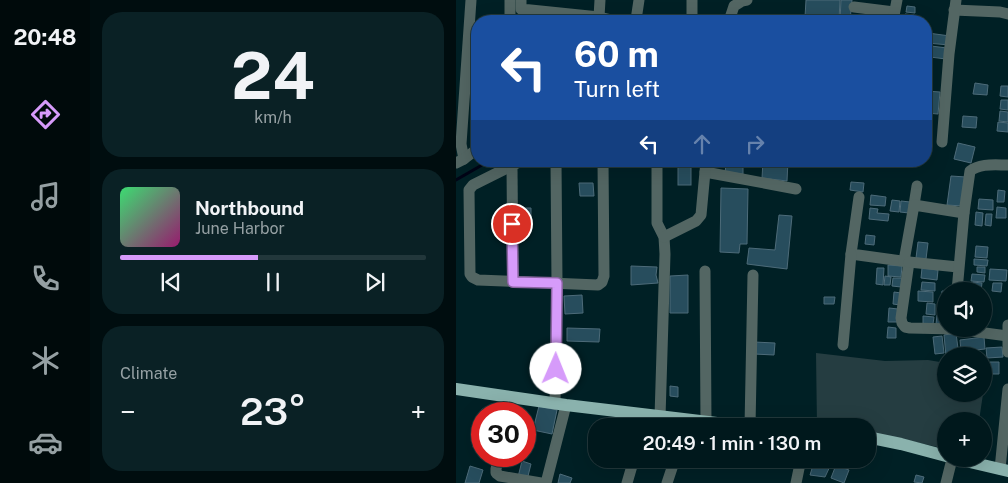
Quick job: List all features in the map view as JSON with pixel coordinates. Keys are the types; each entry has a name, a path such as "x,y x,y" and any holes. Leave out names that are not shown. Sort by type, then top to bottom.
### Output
{"main road":[{"path":"456,389 561,404 630,418"},
{"path":"656,418 664,418"},
{"path":"876,439 937,454"},
{"path":"991,467 1004,470"}],"street":[{"path":"460,161 471,0"},
{"path":"510,0 510,15"},
{"path":"521,0 520,9 549,15"},
{"path":"559,15 560,0"},
{"path":"599,15 600,0"},
{"path":"637,15 639,0"},
{"path":"692,0 692,15"},
{"path":"731,15 734,6 747,0"},
{"path":"894,15 897,0"},
{"path":"942,142 955,5 1008,14"},
{"path":"854,7 886,15"},
{"path":"460,161 471,153"},
{"path":"957,282 970,171 978,166 1008,165"},
{"path":"511,167 473,185 469,190 470,274 472,277 478,280 598,285 602,282 604,276 603,167"},
{"path":"513,282 517,167"},
{"path":"546,483 561,404 556,167"},
{"path":"657,167 657,223 664,237 665,254 660,417"},
{"path":"664,237 696,221 701,215 705,167"},
{"path":"709,167 796,189"},
{"path":"917,186 906,262 901,318 905,327 937,329"},
{"path":"843,345 851,254 859,197"},
{"path":"914,205 964,213"},
{"path":"851,254 958,267"},
{"path":"705,271 706,418"},
{"path":"750,418 753,276"},
{"path":"1008,325 1008,352"},
{"path":"992,334 1008,336"},
{"path":"1004,470 1008,389"},
{"path":"496,467 496,473 500,476 541,483"},
{"path":"946,483 950,467"},
{"path":"627,483 631,468"},
{"path":"667,483 672,468"},
{"path":"796,483 800,468"}],"shaded area":[{"path":"816,353 885,361 937,362 937,402 982,402 980,412 937,412 937,447 876,433 876,418 817,418"}],"building":[{"path":"806,0 840,0 839,15 805,15"},
{"path":"841,0 852,0 851,15 840,15"},
{"path":"907,6 915,7 915,13 906,12"},
{"path":"932,34 950,36 949,45 932,43"},
{"path":"932,46 947,48 946,59 932,57"},
{"path":"975,83 988,85 987,95 973,94"},
{"path":"1001,86 1008,86 1008,97 1000,96"},
{"path":"932,91 940,92 938,114 932,114"},
{"path":"1001,100 1008,100 1008,110 1000,109"},
{"path":"1000,111 1008,112 1008,122 999,121"},
{"path":"963,116 977,117 976,128 962,127"},
{"path":"998,122 1008,123 1008,132 997,131"},
{"path":"958,143 975,147 971,163 954,159"},
{"path":"678,167 691,167 691,185 678,185"},
{"path":"726,167 743,167 743,174 725,172"},
{"path":"763,167 788,167 787,181 762,178"},
{"path":"951,176 966,177 963,206 947,205"},
{"path":"851,182 864,183 863,192 850,190"},
{"path":"579,183 593,183 594,196 580,196"},
{"path":"721,188 748,189 747,244 740,244 739,253 720,252"},
{"path":"998,190 1005,191 1004,202 997,202"},
{"path":"871,195 886,197 885,206 870,205"},
{"path":"979,199 993,200 993,210 978,209"},
{"path":"892,200 900,201 899,212 890,211"},
{"path":"901,201 910,202 909,213 900,212"},
{"path":"997,207 1006,208 1006,218 996,218"},
{"path":"522,208 531,208 531,217 523,217"},
{"path":"870,208 878,209 877,213 889,214 888,221 869,219"},
{"path":"976,212 983,213 982,226 975,225"},
{"path":"986,214 992,214 991,226 985,225"},
{"path":"779,215 792,216 787,269 747,264 749,248 775,250"},
{"path":"866,235 875,236 874,245 865,244"},
{"path":"918,242 928,243 926,259 916,258"},
{"path":"976,246 988,247 987,258 975,257"},
{"path":"974,259 988,260 987,266 974,265"},
{"path":"888,265 902,266 901,277 888,276"},
{"path":"631,266 657,267 658,283 631,285"},
{"path":"977,267 985,267 985,273 977,272"},
{"path":"877,268 884,268 883,285 876,284"},
{"path":"922,268 938,270 937,280 921,278"},
{"path":"990,269 1007,270 1006,281 989,280"},
{"path":"972,274 985,275 984,282 971,281"},
{"path":"688,275 688,313 670,313 670,276"},
{"path":"885,276 891,277 890,285 884,285"},
{"path":"893,278 902,278 901,287 892,286"},
{"path":"922,282 935,283 935,291 921,290"},
{"path":"993,283 1002,283 1001,292 992,291"},
{"path":"918,291 933,292 933,302 918,301"},
{"path":"894,292 901,293 900,305 893,304"},
{"path":"582,295 583,313 565,314 564,296"},
{"path":"824,297 835,297 834,304 824,304"},
{"path":"927,303 935,304 935,315 926,314"},
{"path":"889,308 898,309 897,322 888,322"},
{"path":"923,316 934,317 933,324 923,324"},
{"path":"888,327 896,328 896,338 887,338"},
{"path":"567,328 600,329 599,342 567,341"},
{"path":"933,337 942,337 943,347 937,347 937,354 935,354"},
{"path":"944,337 957,337 958,347 945,347"},
{"path":"984,337 985,347 961,347 960,340"},
{"path":"754,342 775,343 774,355 754,354"},
{"path":"1002,347 1003,357 992,358 992,348"},
{"path":"992,362 999,362 999,374 992,374"},
{"path":"670,386 678,387 678,397 670,396"},
{"path":"539,406 557,410 552,434 536,431 536,418"},
{"path":"470,466 483,470 479,483 465,483"},
{"path":"520,467 530,467 527,480 518,477"},
{"path":"812,468 829,468 825,477 810,475"},
{"path":"835,468 849,470 844,483 831,478"},
{"path":"560,474 572,478 570,483 558,483"},
{"path":"916,475 924,477 922,483 914,482"}],"waterway":[{"path":"456,180 479,167"}],"route":[{"path":"512,224 513,282 557,283 556,369"}]}
